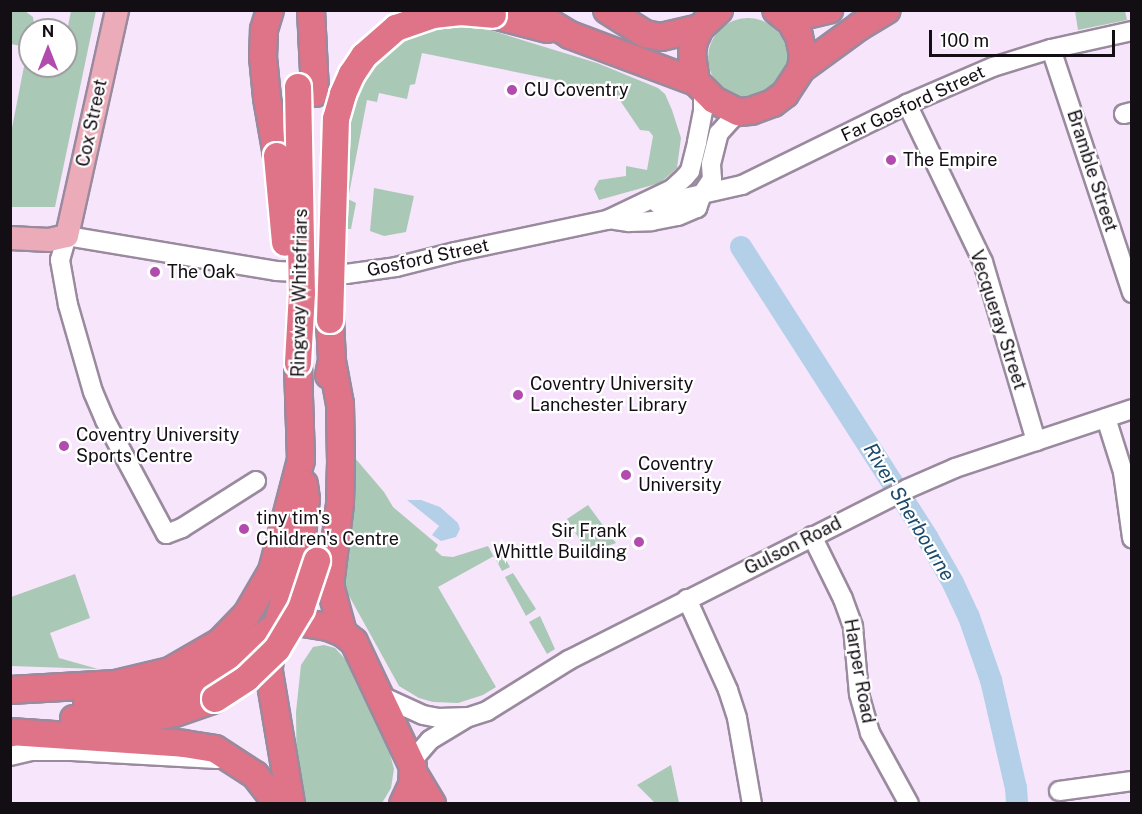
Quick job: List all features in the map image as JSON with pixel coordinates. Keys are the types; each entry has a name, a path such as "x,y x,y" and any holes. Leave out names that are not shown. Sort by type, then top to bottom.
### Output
{"highway":[{"path":"270,10 264,30 263,57 284,210 287,272 298,363"},
{"name":"Ringway Whitefriars","path":"282,573 301,460 298,363 302,293 295,10"},
{"name":"Ringway Whitefriars","path":"10,717 132,719 175,713 214,699 247,678 277,649 301,609 317,561 325,501 324,406 332,361 318,185 311,10"},
{"path":"529,10 570,35"},
{"path":"607,10 645,34 661,37 710,17"},
{"path":"777,11 802,16 829,10"},
{"path":"330,320 336,119 352,74 364,56 396,28 433,15 460,12 494,15 570,35 700,87 726,107 738,112 751,111 773,103 785,94 801,69 860,26 887,10"},
{"path":"777,11 791,22 799,36 803,54 801,69"},
{"path":"700,87 692,54 710,17"},
{"path":"332,361 340,404 340,504 330,585 339,621 364,657 413,768 432,804"},
{"path":"282,573 269,655 269,672 291,804"},
{"path":"11,690 116,684 170,671 220,642 282,573"},
{"path":"11,690 84,703 130,701 165,694 194,682 275,627 303,623 328,627 339,621"},
{"path":"10,732 184,744 215,749 255,775 278,804"},
{"path":"403,804 413,768"}],"main road":[{"name":"Cox Street","path":"67,236 117,10"},
{"path":"10,238 49,240 67,236"}],"street":[{"name":"Far Gosford Street","path":"702,194 742,185 907,104 990,68 1052,49 1131,31"},
{"name":"Bramble Street","path":"1052,49 1127,267 1131,293"},
{"path":"700,87 702,120 688,174 693,187 702,194"},
{"name":"Vecqueray Street","path":"907,104 982,262 1036,441"},
{"name":"Gosford Street","path":"609,219 629,222 678,216 697,208 702,194 712,179 711,164 719,133 738,112"},
{"name":"Gosford Street","path":"67,236 276,272 346,274 396,267 609,219 672,189 688,174"},
{"name":"Gosford Street","path":"642,202 652,206 702,194"},
{"path":"67,236 60,260 68,305 93,392 105,420 166,534 182,528 256,481"},
{"name":"Gulson Road","path":"413,768 430,740 469,717 487,711 561,665 812,536 955,468 1131,409"},
{"path":"1106,418 1123,472 1131,538"},
{"name":"Harper Road","path":"812,536 851,621 859,694 868,726 884,761 909,804"},
{"path":"687,599 728,690 737,718 752,804"},
{"name":"Gulson Road","path":"380,695 423,715 438,718 469,717"},
{"path":"10,756 32,751 72,751 234,760"},
{"path":"1059,791 1131,781"}],"green space":[{"path":"10,11 25,11 33,18 18,18 18,45 11,44"},
{"path":"71,11 96,11 55,207 11,207 11,133 22,78 78,78 78,18 70,18"},
{"path":"1075,11 1125,11 1127,20 1078,30"},
{"path":"748,18 763,21 776,30 785,43 788,58 785,73 776,86 763,95 748,98 733,95 720,86 711,73 708,58 711,43 720,30 733,21"},
{"path":"473,25 597,63 658,88 665,94 681,138 677,168 660,183 599,200 594,189 599,180 626,176 626,166 647,170 653,136 649,131 640,130 619,99 555,86 555,80 422,53 415,84 410,85 407,99 379,93 377,102 367,100 348,199 356,203 351,229 343,229 342,163 352,100 369,70 384,52 408,36 437,27"},
{"path":"374,188 414,196 406,232 384,236 370,231"},
{"path":"355,458 384,492 393,507 438,545 435,550 442,556 453,557 488,546 494,556 438,587 496,687 483,695 458,703 433,702 419,698 399,686 343,585"},
{"path":"588,505 616,543 588,553 567,519"},
{"path":"502,553 510,567 502,571 494,557"},
{"path":"513,573 536,609 526,616 505,577"},
{"path":"75,574 90,618 50,633 59,658 98,669 11,666 11,597"},
{"path":"540,616 555,649 547,654 529,622"},
{"path":"324,645 335,648 345,659 390,754 394,769 391,788 382,803 304,804 297,785 296,712 301,665 313,647"},
{"path":"671,765 679,803 655,803 637,785"}],"water":[{"path":"407,500 421,500 440,507 458,523 460,529 456,537 441,541 432,535 439,526"}],"waterway":[{"name":"River Sherbourne","path":"741,247 927,537 953,583 969,617 991,680 1016,788 1017,804"}],"place":[{"name":"CU Coventry","path":"512,90"},
{"name":"The Empire","path":"891,160"},
{"name":"The Oak","path":"155,272"},
{"name":"Coventry University Lanchester Library","path":"518,395"},
{"name":"Coventry University Sports Centre","path":"64,446"},
{"name":"Coventry University","path":"626,475"},
{"name":"tiny tim's Children's Centre","path":"244,529"},
{"name":"Sir Frank Whittle Building","path":"639,542"}]}
